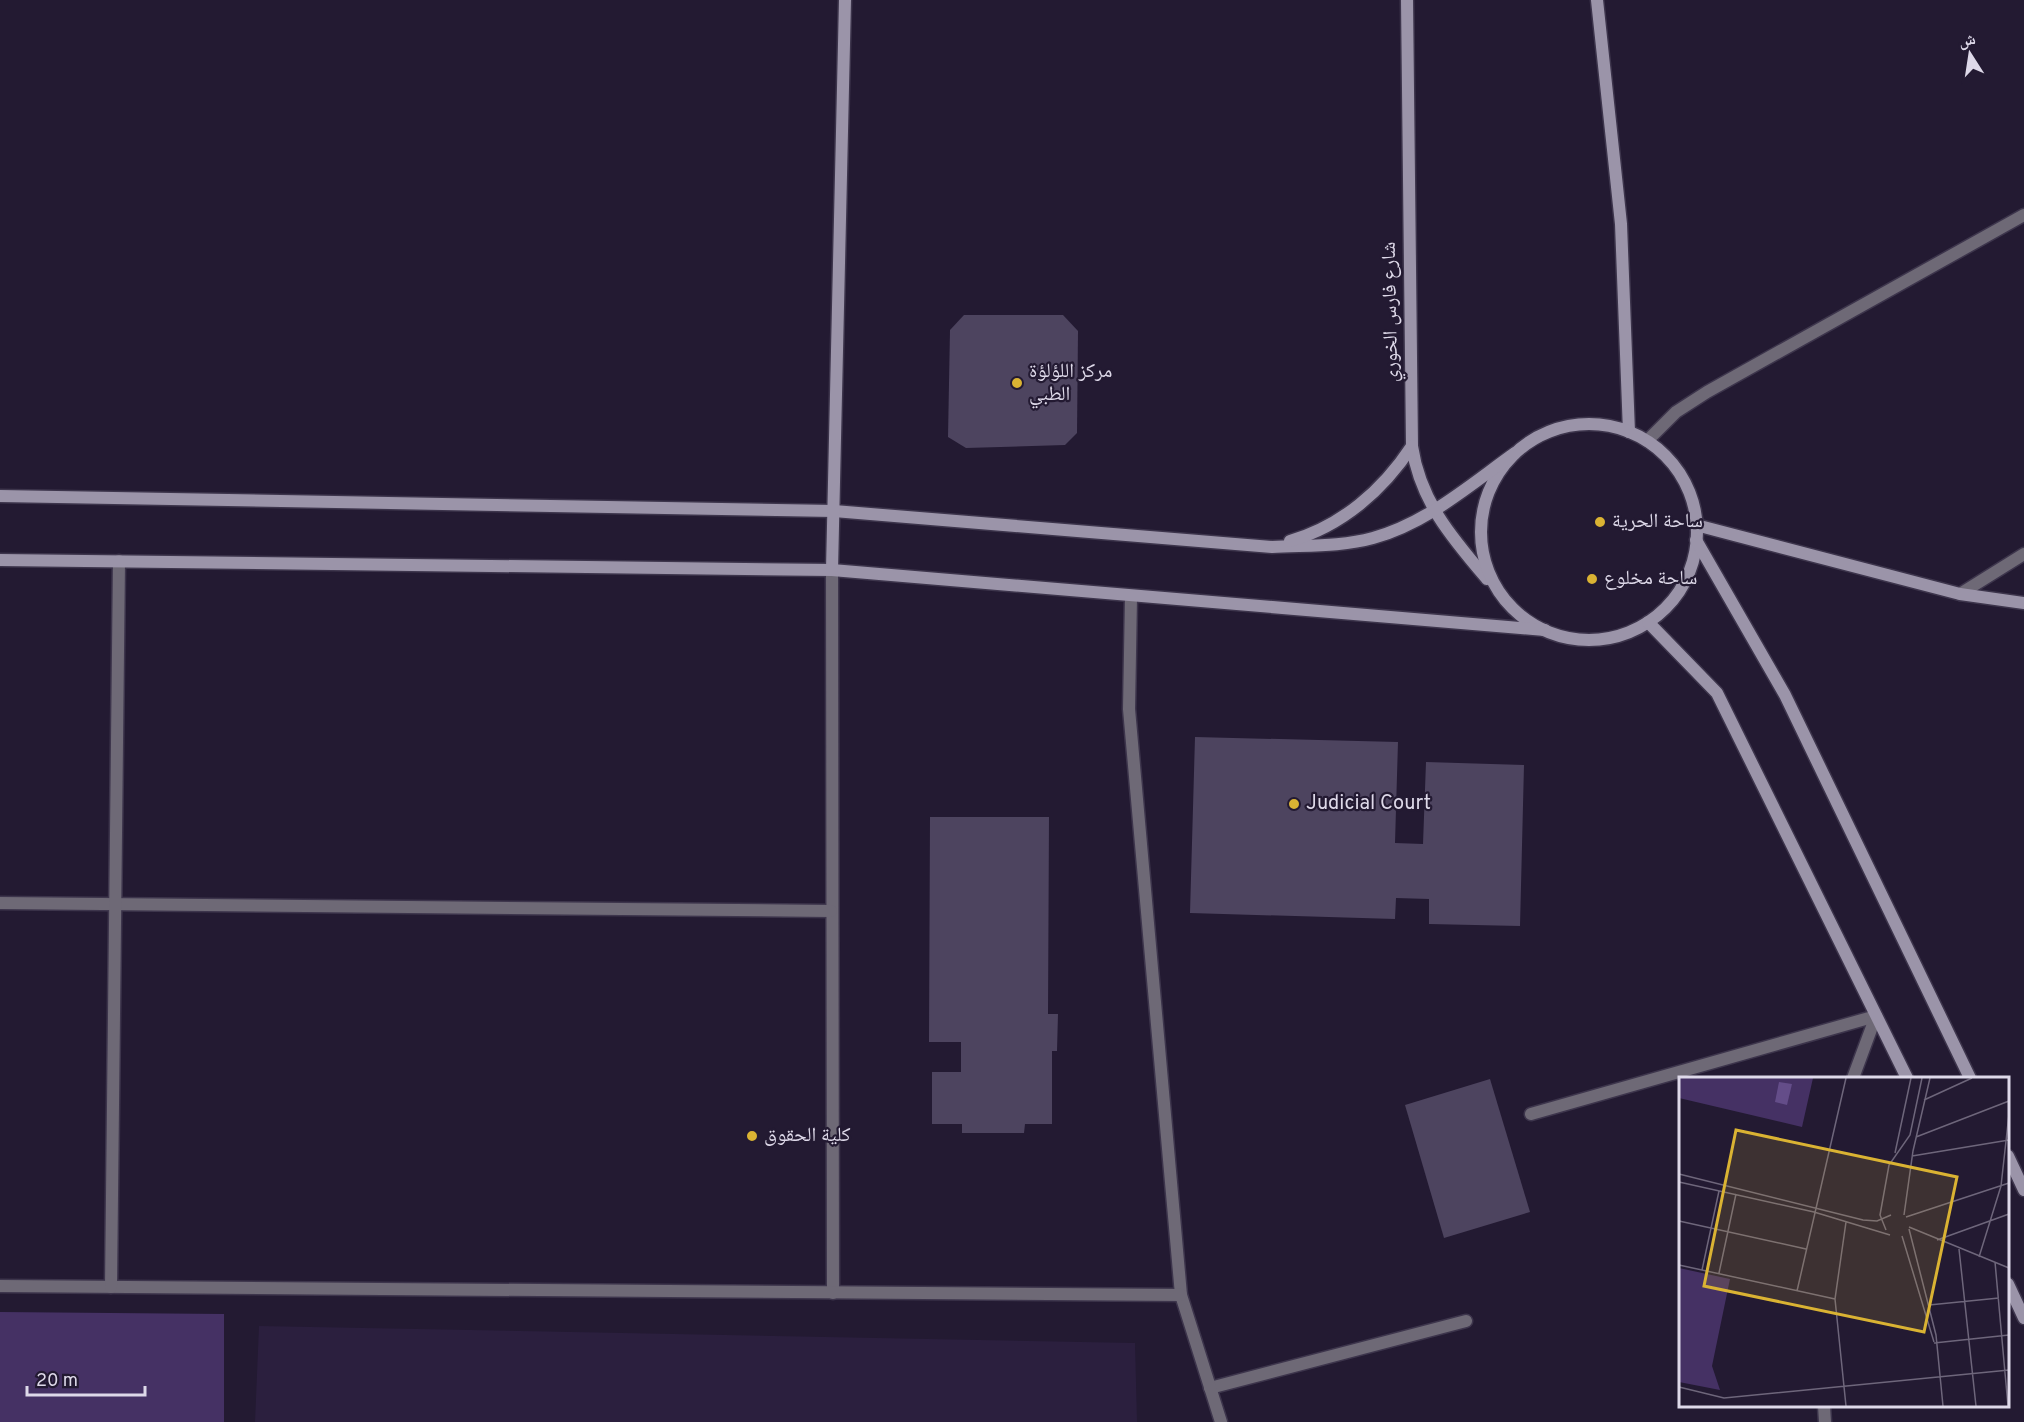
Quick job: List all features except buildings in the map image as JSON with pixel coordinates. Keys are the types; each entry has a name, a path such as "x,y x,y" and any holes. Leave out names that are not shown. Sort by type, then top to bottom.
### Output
{"street":[{"path":"833,1293 832,570 845,0"},
{"name":"شارع فارس الخوري","path":"1407,0 1412,446 1415,470 1434,512 1447,531 1501,595"},
{"path":"1597,0 1621,224 1629,432"},
{"path":"1647,441 1676,412 1707,392 2024,215"},
{"path":"0,496 834,511 1272,546 1333,544 1372,538 1434,512 1515,453 1549,431 1569,426 1610,426 1647,441 1670,460 1682,477 1691,497 1696,525 1694,556 1672,600 1648,622 1615,636 1598,639 1562,636 1529,622 1501,595 1484,561 1481,524 1491,485 1515,453"},
{"path":"1272,546 1305,537 1360,505 1398,467 1412,446"},
{"path":"1696,525 1960,594 2024,603"},
{"path":"1696,540 1785,695 1970,1077"},
{"path":"1960,594 2024,554"},
{"path":"0,560 832,570 1131,597 1545,630"},
{"path":"111,1287 119,561"},
{"path":"1131,597 1129,709 1181,1295 1221,1422"},
{"path":"1648,622 1717,693 1906,1077"},
{"path":"0,903 831,912"},
{"path":"1853,1077 1876,1016"},
{"path":"1531,1114 1876,1016"},
{"path":"2019,1169 2024,1190"},
{"path":"0,1286 1181,1295"},
{"path":"2009,1288 2024,1318"},
{"path":"1210,1388 1466,1321"},
{"path":"1824,1407 1825,1422"}],"shaded area":[{"path":"0,1312 224,1314 224,1422 0,1422"},
{"path":"259,1326 1135,1343 1137,1422 255,1422"}],"place":[{"name":"مركز اللؤلؤة الطبي","path":"1017,383"},
{"name":"ساحة الحرية","path":"1600,522"},
{"name":"ساحة مخلوع","path":"1592,579"},
{"name":"Judicial Court","path":"1294,804"},
{"name":"كلية الحقوق","path":"752,1136"}]}
